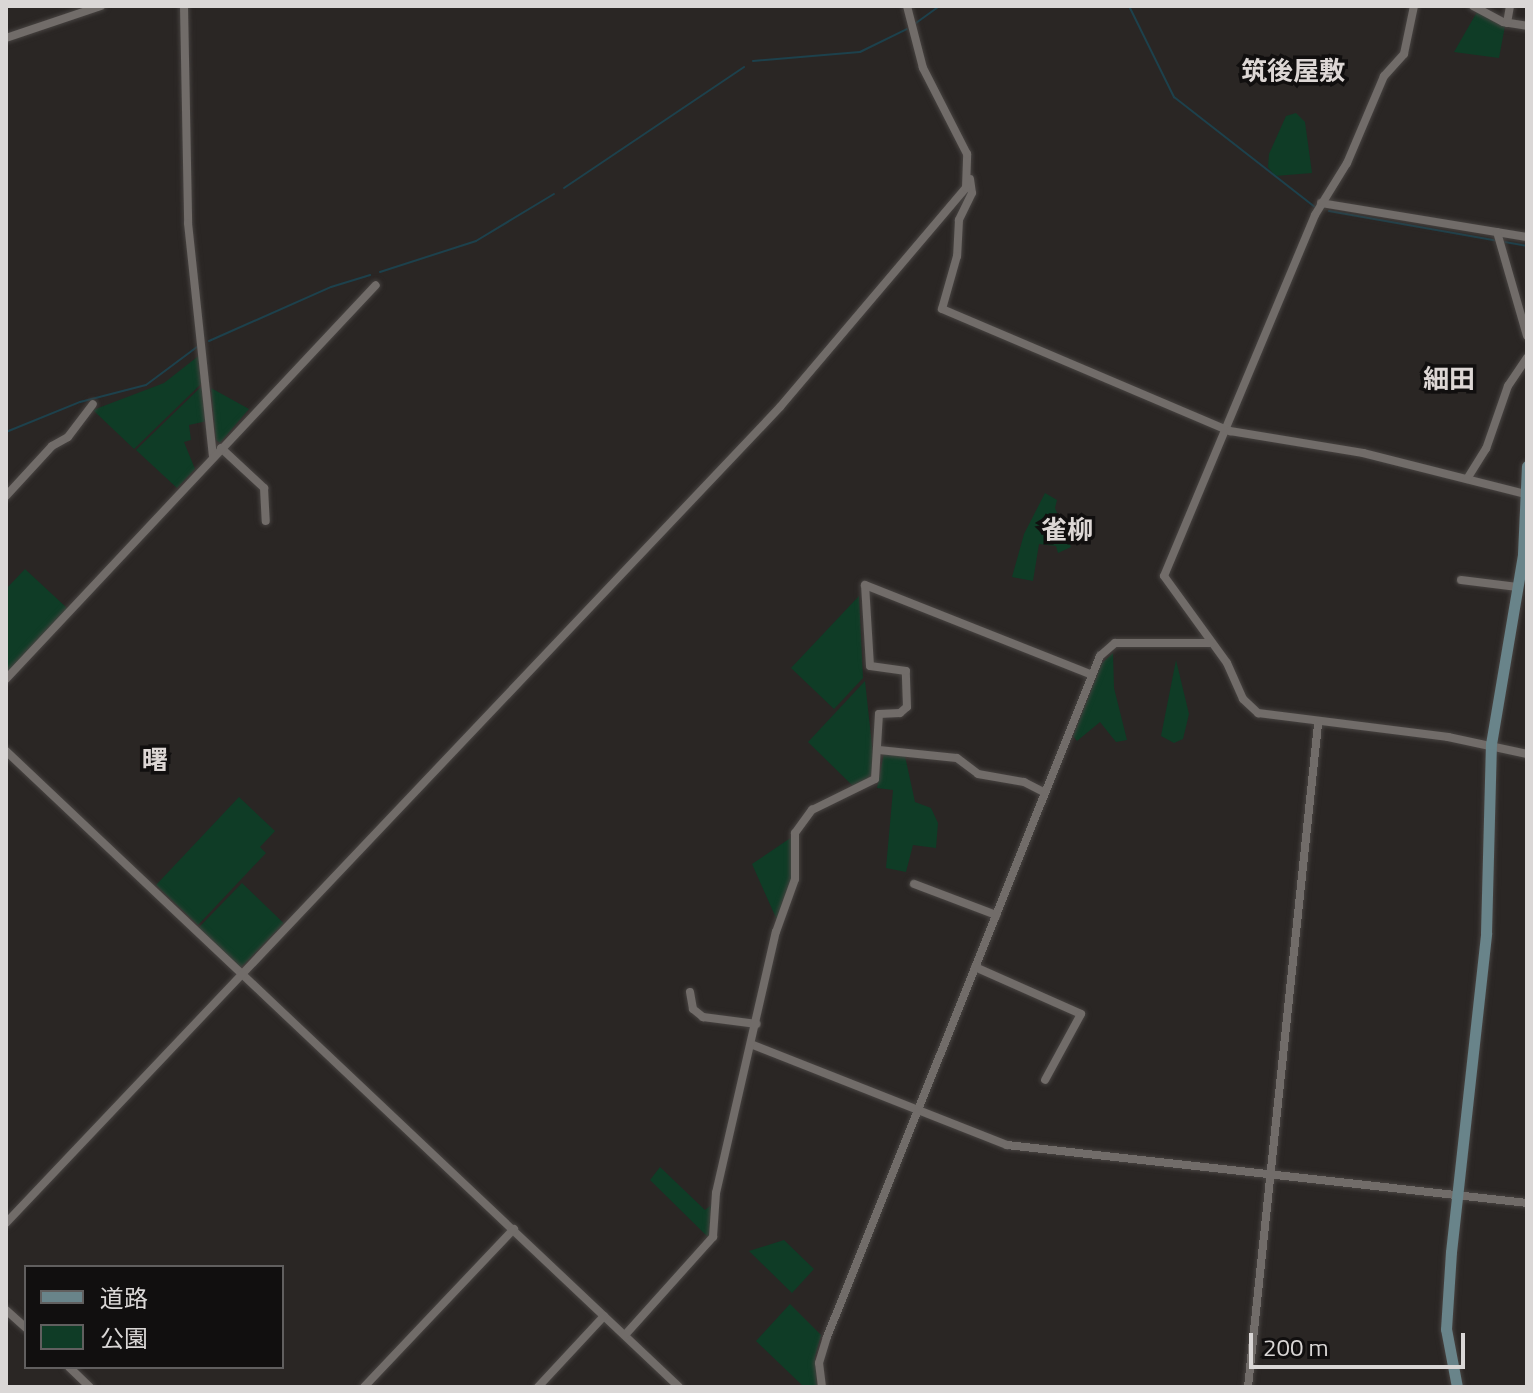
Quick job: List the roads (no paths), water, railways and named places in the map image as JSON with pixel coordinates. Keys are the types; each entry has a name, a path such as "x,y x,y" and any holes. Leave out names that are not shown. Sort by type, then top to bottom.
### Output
{"street":[{"path":"6,38 101,6"},
{"path":"184,6 188,223 213,457"},
{"path":"907,6 923,68 956,127 972,193 959,220 957,256 942,309 1223,429 1363,453 1525,494"},
{"path":"1414,6 1404,54 1384,76 1347,163 1321,203 1164,571 1210,643 1227,663 1243,699 1258,713 1318,724 1491,744 1527,754"},
{"path":"1473,6 1507,23 1527,26"},
{"path":"1507,23 1510,6"},
{"path":"6,1223 780,407 908,262 970,178"},
{"path":"1321,203 1498,236 1527,237"},
{"path":"1498,236 1527,336"},
{"path":"6,679 376,285"},
{"path":"1467,479 1486,449 1508,386 1527,358"},
{"path":"6,496 45,453 68,437 93,404"},
{"path":"221,448 264,488 266,521"},
{"path":"1457,1387 1446,1329 1486,933 1491,744 1518,587 1527,466"},
{"path":"1461,580 1518,587"},
{"path":"625,1335 710,1245 716,1193 753,1045 776,932 795,879 795,833 812,810 870,783 879,767 879,714 904,712 908,680 902,669 870,666 865,585 1092,675"},
{"path":"822,1387 819,1363 827,1337 1044,792 1105,649 1115,643 1210,643"},
{"path":"1248,1387 1318,724"},
{"path":"879,750 957,758 978,774 1024,782 1044,792"},
{"path":"6,751 679,1387"},
{"path":"914,884 996,915"},
{"path":"975,967 1081,1014 1045,1080"},
{"path":"690,992 693,1009 703,1017 757,1024"},
{"path":"753,1045 1007,1145 1459,1192 1527,1203"},
{"path":"364,1387 514,1229"},
{"path":"6,1310 24,1326"},
{"path":"538,1387 604,1316"},
{"path":"71,1369 90,1387"}],"waterway":[{"path":"916,23 939,6"},
{"path":"1129,6 1174,97 1316,208"},
{"path":"753,61 860,52 907,29"},
{"path":"564,188 744,67"},
{"path":"380,272 476,241 554,194"},
{"path":"1329,211 1494,240"},
{"path":"1505,242 1527,246"},
{"path":"209,341 331,287 370,275"},
{"path":"6,432 80,402 146,385 197,347"}],"district":[{"name":"筑後屋敷","path":"1293,71"},
{"name":"細田","path":"1449,379"},
{"name":"雀柳","path":"1067,530"},
{"name":"曙","path":"155,760"}]}
